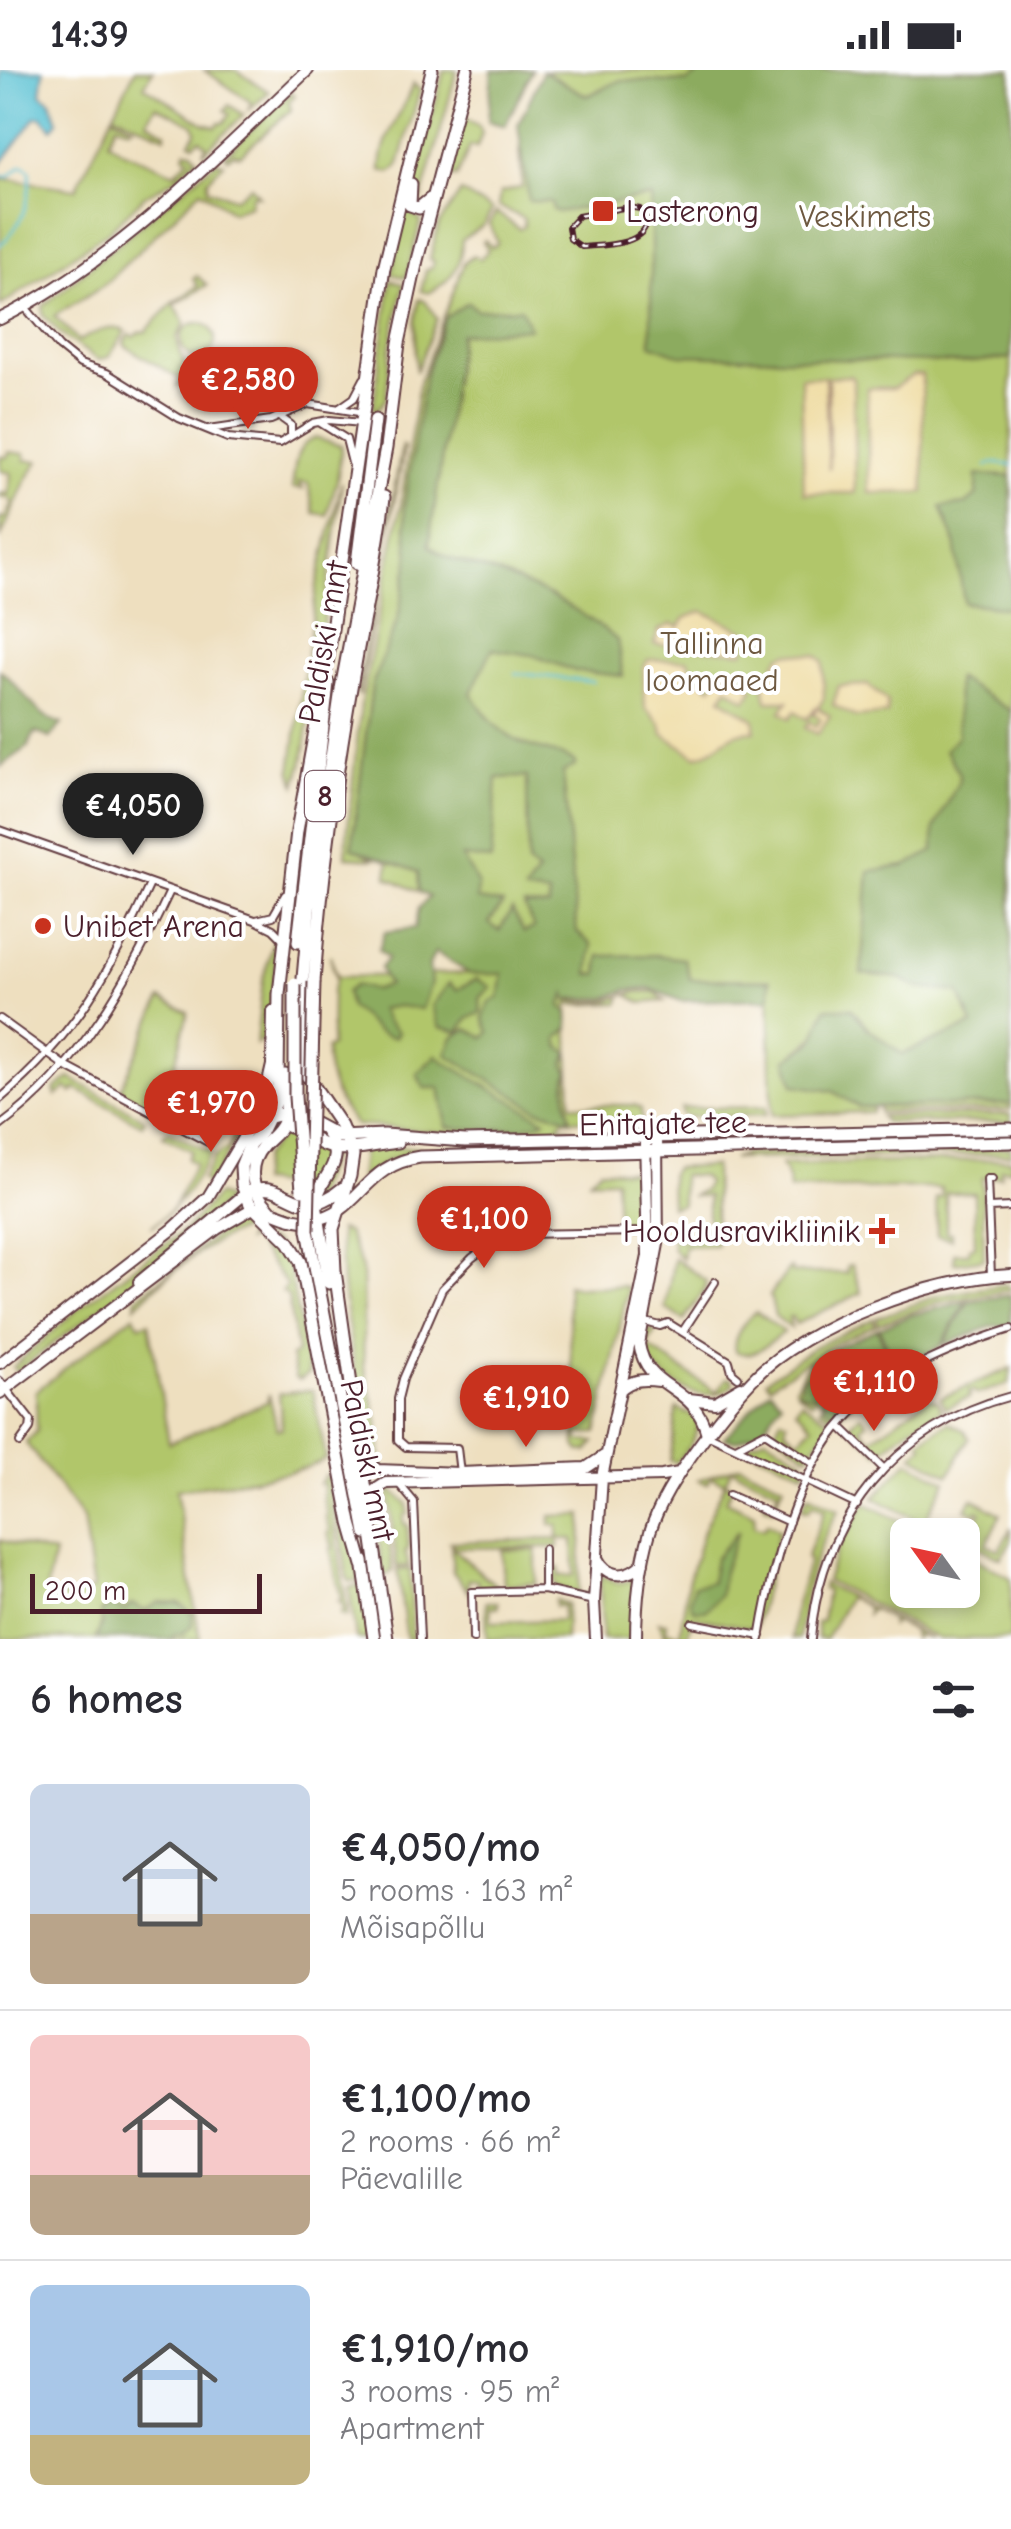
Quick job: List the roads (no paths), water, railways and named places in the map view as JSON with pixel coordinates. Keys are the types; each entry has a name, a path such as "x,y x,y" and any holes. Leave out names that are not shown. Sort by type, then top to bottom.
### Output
{"main road":[{"path":"0,319 105,254 308,70"},
{"name":"Paldiski mnt","path":"387,1639 369,1565 351,1523 301,1262 290,1242 253,1208 241,1166 250,1144 270,1117 278,1084 281,971 290,883 354,475 368,419 370,361 384,268 432,70"},
{"name":"Paldiski mnt","path":"374,1639 358,1438 334,1257 336,1214 352,1168 350,1140 307,1076 300,1036 308,910 403,326 467,70"},
{"path":"411,150 408,201 419,208 433,196"},
{"path":"351,632 368,419 393,400"},
{"name":"Paldiski mnt","path":"308,1230 314,982 330,826 382,531 386,448"},
{"name":"Paldiski mnt","path":"327,664 329,698 300,908 295,1097 299,1171 308,1230 364,1509"},
{"path":"250,1191 256,1156 283,1120 281,971"},
{"path":"0,1364 192,1213 218,1183 263,1104 270,1079 274,998 281,971"},
{"path":"246,1133 270,1117 335,1148 350,1140"},
{"path":"262,1132 283,1120 305,1117 350,1140"},
{"path":"322,1127 335,1148 333,1168 318,1191 316,1203 332,1306 342,1334"},
{"name":"Ehitajate tee","path":"336,1214 373,1176 408,1159 876,1129 1011,1128"},
{"name":"Ehitajate tee","path":"350,1140 651,1144 1011,1142"},
{"path":"596,1639 594,1602 602,1477 619,1391 639,1321 654,1232 651,1144"},
{"path":"129,1294 148,1272 250,1191 270,1188 298,1202 316,1203 346,1186"},
{"path":"250,1191 270,1210 289,1220 336,1214"},
{"path":"2,1388 217,1228 253,1208 270,1210"},
{"path":"689,1399 715,1402 751,1381 802,1342 839,1323 938,1286 1011,1276"},
{"path":"639,1321 641,1355 660,1382"},
{"path":"0,1353 27,1342"},
{"path":"619,1391 628,1383 641,1380 660,1382 689,1399 702,1414 707,1434"},
{"path":"636,1639 644,1562 656,1515 679,1472 751,1381"},
{"path":"358,1438 372,1468 399,1478 602,1477 679,1472"},
{"path":"364,1509 380,1486 399,1478 586,1468 605,1456"},
{"path":"596,1554 602,1568 619,1576 644,1562"}],"street":[{"path":"25,307 59,347 80,364 107,373 179,418 228,438 284,442 318,422 368,419"},
{"path":"340,407 359,391 370,361"},
{"path":"207,430 271,420 308,404 340,407 368,419"},
{"path":"280,416 291,425 292,434"},
{"path":"271,420 266,432 272,441"},
{"path":"318,422 346,439 354,475"},
{"path":"0,830 255,920 273,928 285,941"},
{"path":"255,920 278,912 290,883"},
{"path":"0,1098 48,1056 98,988 150,884"},
{"path":"0,1126 42,1092 104,1017 170,892"},
{"path":"0,1019 48,1056 208,1142"},
{"path":"990,1276 987,1179 992,1179"},
{"path":"988,1208 1011,1207"},
{"path":"460,1473 459,1452 454,1447 406,1447 398,1440 399,1389 442,1289 488,1246 518,1234 654,1232"},
{"path":"683,1331 714,1282"},
{"path":"639,1321 660,1326 668,1322 729,1361 738,1377"},
{"path":"692,1623 761,1638 789,1522 814,1464 840,1426 878,1392 915,1368 946,1352 1011,1330"},
{"path":"2,1388 31,1421 30,1430 20,1443"},
{"path":"811,1639 826,1558 883,1468 930,1430 965,1411 1011,1396"},
{"path":"840,1426 883,1468"},
{"path":"736,1447 765,1432 814,1464"},
{"path":"707,1434 857,1505"},
{"path":"399,1478 414,1502 420,1639"},
{"path":"729,1495 789,1522"},
{"path":"544,1549 544,1590"},
{"path":"473,1639 472,1592 544,1590 594,1602"}],"water":[{"path":"0,70 44,70 41,94 50,100 58,121 52,129 42,117 36,117 0,165"}],"waterway":[{"path":"0,175 8,177 22,165 30,170 24,211 0,245"},
{"path":"987,466 1011,465"},
{"path":"515,673 593,682"}],"railway":[{"path":"629,207 640,209 647,220 639,235 611,244 582,247 570,239 568,227 578,216 629,207"}],"place":[{"name":"Lasterong","path":"603,211"},
{"name":"Unibet Arena","path":"43,926"},
{"name":"Hooldusravikliinik","path":"882,1231"}],"park label":[{"name":"Veskimets","path":"865,216"},
{"name":"Tallinna loomaaed","path":"712,662"}]}
